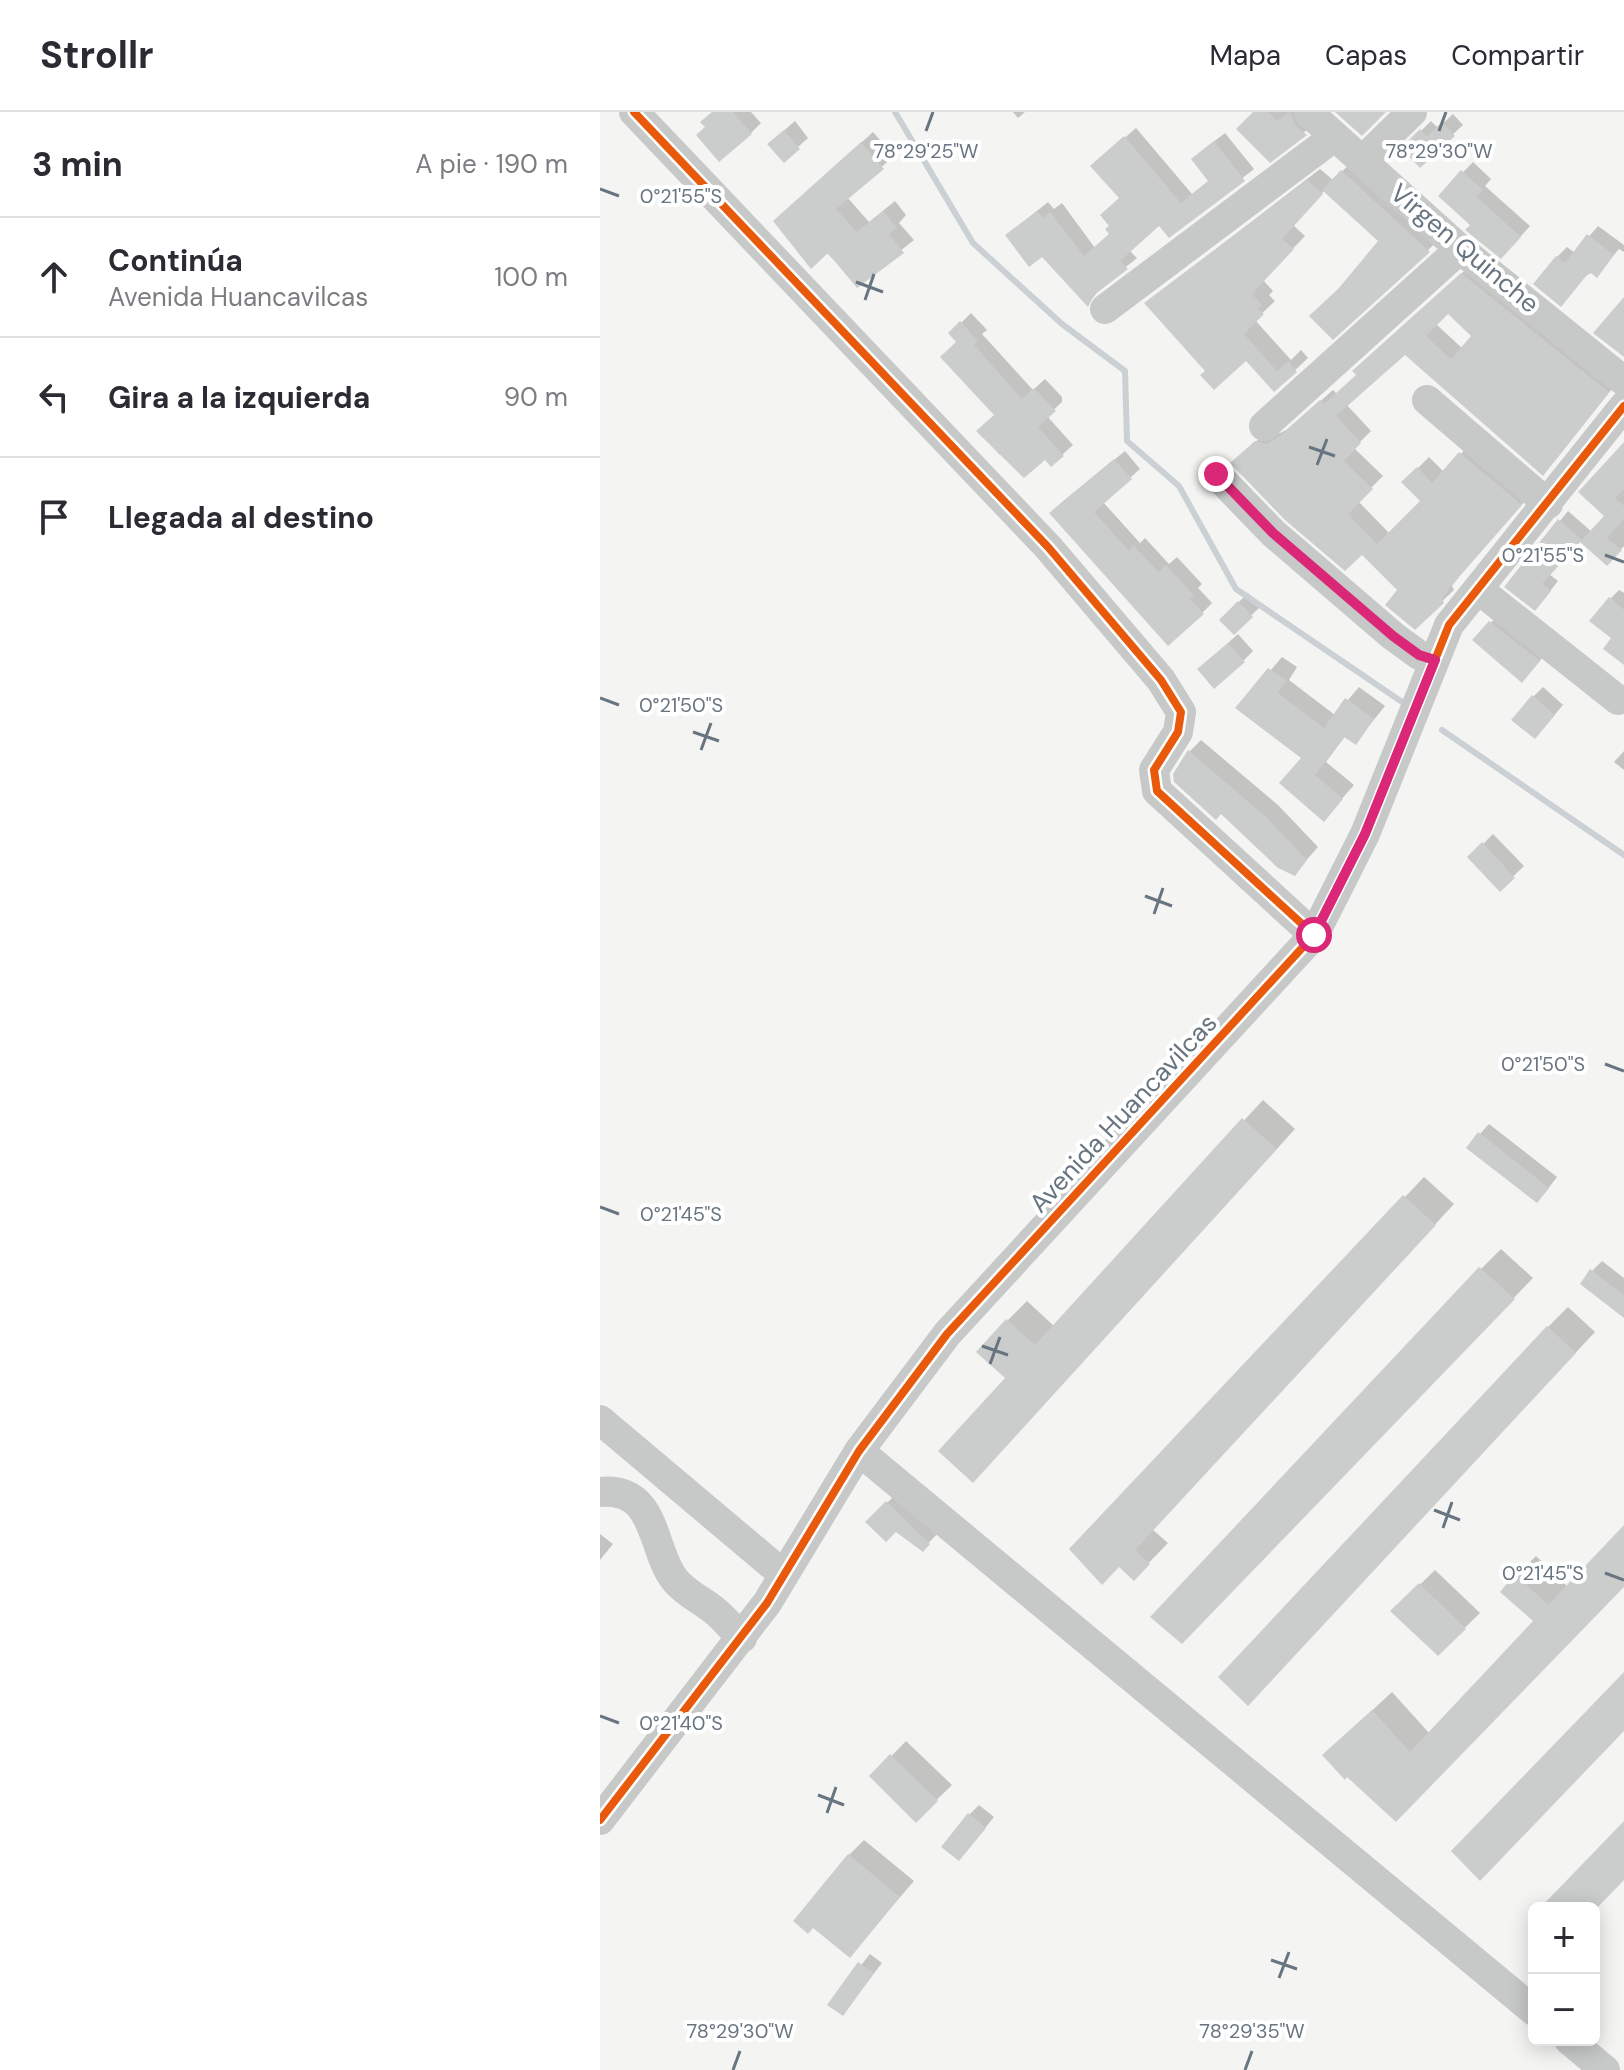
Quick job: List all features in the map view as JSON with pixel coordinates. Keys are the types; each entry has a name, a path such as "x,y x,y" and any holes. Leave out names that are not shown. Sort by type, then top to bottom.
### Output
{"street":[{"path":"634,112 1048,547 1161,680 1181,712 1178,732 1154,770 1157,791 1314,935"},
{"name":"Virgen Quinche","path":"1308,112 1460,249 1624,381"},
{"path":"1363,160 1412,112"},
{"path":"1105,309 1334,137"},
{"path":"1264,426 1460,249"},
{"path":"1427,400 1548,504"},
{"name":"Avenida Huancavilcas","path":"600,1820 742,1638 859,1451 947,1334 1314,935 1365,834 1449,625 1624,406"},
{"path":"1216,474 1273,533 1393,636 1419,655 1435,660"},
{"path":"1478,589 1618,700"},
{"path":"600,1420 784,1575"},
{"path":"859,1451 1528,2006"},
{"path":"600,1492 627,1497 642,1509 655,1528 673,1578 716,1612 742,1638"},
{"path":"1576,2046 1605,2070"}],"building":[{"path":"712,112 733,112 752,134 719,162 696,135 705,127 700,122"},
{"path":"1253,112 1268,112 1277,121 1290,112 1295,125 1307,135 1270,163 1236,129"},
{"path":"1335,112 1386,112 1362,136"},
{"path":"1442,122 1455,136 1420,168 1401,148 1420,129 1427,136"},
{"path":"784,130 800,149 784,163 767,144"},
{"path":"1124,136 1181,203 1208,181 1191,159 1214,141 1245,181 1169,238 1159,226 1120,261 1128,269 1094,295 1088,307 1042,257 1029,267 1005,235 1037,211 1043,218 1050,212 1084,256 1109,234 1105,229 1109,226 1100,215 1119,198 1090,166"},
{"path":"861,142 884,169 836,209 857,232 883,211 897,228 889,234 904,253 857,288 828,253 811,269 773,221"},
{"path":"1341,170 1430,252 1333,340 1309,316 1339,288 1378,241 1322,190"},
{"path":"1461,170 1483,190 1477,197 1521,237 1501,259 1465,230 1470,225 1438,196"},
{"path":"1307,180 1323,194 1282,239 1294,249 1252,294 1262,305 1258,309 1264,314 1244,334 1277,371 1288,361 1297,372 1274,392 1246,361 1214,390 1200,375 1205,371 1144,303"},
{"path":"1587,234 1614,255 1597,278 1591,273 1586,276 1561,307 1533,284 1556,256 1565,263"},
{"path":"1461,273 1609,392 1543,476 1405,355 1336,416 1361,443 1344,461 1373,489 1348,514 1377,544 1420,501 1401,482 1417,467 1432,483 1459,452 1522,505 1452,585 1442,599 1444,603 1415,630 1385,605 1397,590 1362,555 1345,571 1285,520 1230,463 1255,441 1267,444 1276,439 1320,400 1324,404 1356,375 1352,371","holes":["1448,314 1471,336 1451,359 1426,336"]},
{"path":"1624,297 1624,357 1593,333"},
{"path":"960,321 978,341 974,345 1022,399 1034,388 1056,411 1038,427 1064,456 1051,467 1045,460 1024,478 976,431 994,415 940,357 956,342 948,333"},
{"path":"1624,442 1624,489 1615,498 1624,506 1624,519 1607,538 1622,550 1607,566 1580,542 1604,516 1578,492"},
{"path":"1114,459 1132,479 1094,512 1129,551 1134,546 1159,572 1166,565 1194,595 1190,599 1204,614 1168,646 1049,513"},
{"path":"1558,519 1582,540 1542,584 1551,591 1535,611 1504,587"},
{"path":"1609,597 1624,610 1624,665 1603,649 1611,638 1589,621"},
{"path":"1238,601 1253,617 1234,635 1219,620"},
{"path":"1489,621 1540,661 1522,683 1472,640"},
{"path":"1228,643 1245,662 1214,689 1197,669"},
{"path":"1268,668 1286,680 1278,693 1324,728 1345,698 1374,719 1356,745 1344,737 1315,775 1343,799 1324,822 1279,783 1301,758 1235,708"},
{"path":"1532,695 1555,715 1535,739 1511,720"},
{"path":"1188,750 1266,817 1307,860 1295,876 1278,868 1221,814 1216,820 1174,782 1173,774"},
{"path":"1482,842 1515,878 1500,892 1467,857"},
{"path":"1242,1118 1277,1149 973,1483 938,1451 1005,1378 976,1352 1006,1319 1035,1345"},
{"path":"1478,1132 1549,1188 1537,1203 1466,1148"},
{"path":"1403,1195 1436,1225 1135,1550 1150,1564 1134,1581 1119,1567 1102,1585 1069,1549"},
{"path":"1479,1267 1515,1299 1182,1644 1150,1617"},
{"path":"1590,1269 1624,1295 1624,1318 1580,1284"},
{"path":"1547,1326 1576,1353 1248,1706 1218,1677"},
{"path":"886,1501 930,1544 923,1552 896,1532 886,1542 865,1522"},
{"path":"1624,1525 1624,1587 1396,1822 1347,1777 1345,1780 1322,1755 1372,1710 1410,1752 1533,1621 1500,1592 1515,1574 1548,1605"},
{"path":"1419,1583 1466,1629 1438,1656 1390,1611"},
{"path":"1624,1672 1624,1731 1480,1881 1451,1851"},
{"path":"890,1754 938,1801 916,1823 869,1776"},
{"path":"968,1813 986,1828 959,1861 941,1847"},
{"path":"1624,1821 1624,1880 1600,1905 1600,1902 1546,1902"},
{"path":"848,1854 900,1897 850,1958 813,1928 808,1934 793,1921"},
{"path":"858,1962 874,1973 843,2016 827,2005"}],"waterway":[{"path":"895,112 973,243 1062,324 1125,371 1127,441 1179,486 1236,589 1408,706"},
{"path":"1442,730 1624,855"}],"cycle path":[{"path":"634,112 1048,547 1161,680 1181,712 1178,732 1154,770 1157,791 1314,935"},
{"path":"600,1820 767,1603 859,1451 947,1334 1314,935 1365,834 1449,625 1624,406"}],"route":[{"path":"1216,474 1273,533 1393,636 1419,655 1435,660 1365,834 1314,935"}]}
